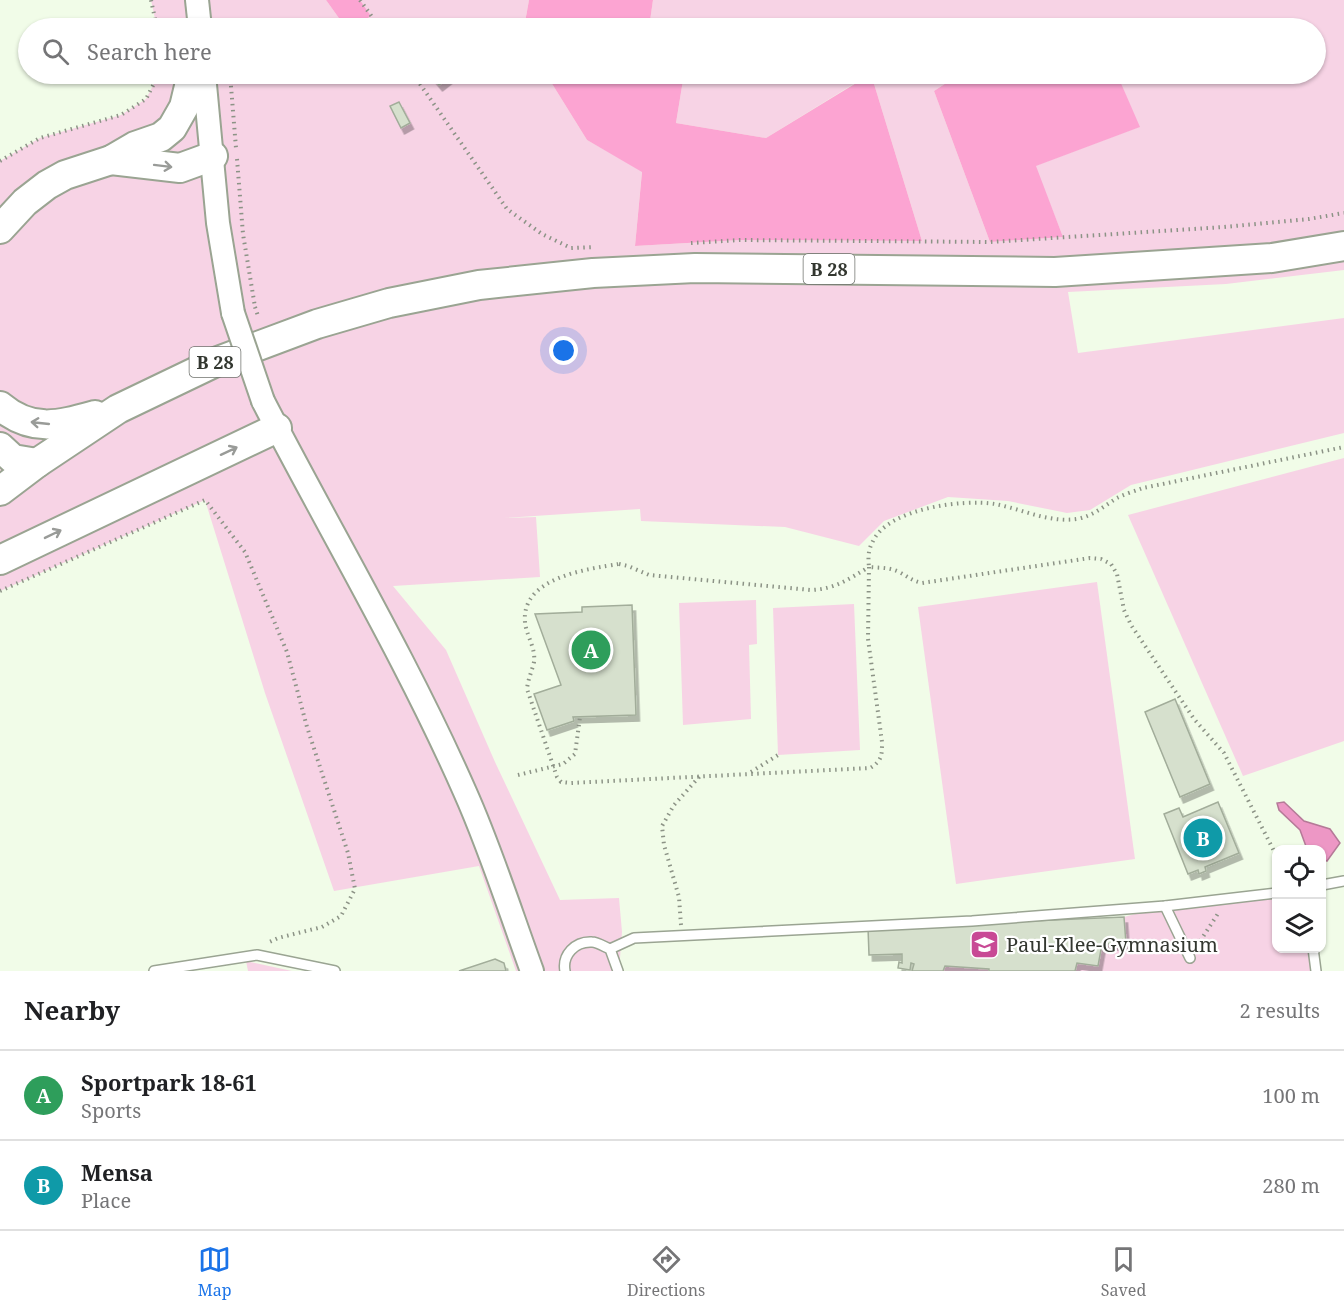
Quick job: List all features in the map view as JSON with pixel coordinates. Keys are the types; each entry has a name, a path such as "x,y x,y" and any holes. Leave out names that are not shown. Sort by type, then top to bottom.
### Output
{"main road":[{"path":"0,229 25,202 47,185 161,137 172,128 184,107 190,84"},
{"path":"123,153 180,168 213,156"},
{"name":"B 28","path":"0,491 37,463 118,409 218,361 317,324 389,303 479,285 593,273 695,268 1055,272 1272,258 1344,246"},
{"path":"0,406 12,416 30,422 59,425 118,409"},
{"path":"0,560 277,428"},
{"path":"0,447 13,459 37,463"}],"street":[{"path":"205,84 218,223 233,313 244,349 263,400 408,675 466,793 532,971"}],"lane":[{"path":"1326,884 1344,880"},
{"path":"565,971 564,964 568,953 577,945 592,942 610,949 634,938 960,921 1272,896"},
{"path":"1165,906 1190,958"},
{"path":"610,949 618,971"},
{"path":"1314,953 1316,968"},
{"path":"154,971 257,955 335,971"}],"path":[{"path":"151,0 155,18"},
{"path":"360,0 373,18"},
{"path":"0,161 40,138 121,115 146,99 154,84"},
{"path":"231,84 243,234 255,307"},
{"path":"420,84 507,209 542,234 571,248 605,247"},
{"path":"682,243 740,240 990,242 1224,227 1309,219 1344,213"},
{"path":"1272,847 1224,753 1194,719 1131,626 1124,610 1117,574 1111,564 1101,559 1090,558 922,583 912,581 887,568 869,567 842,583 826,589 801,589 649,575 619,564 568,573 549,583 532,597 526,612 525,623 534,650 534,663 527,689 556,777 561,782 870,768 883,756 868,639 869,567 868,554 874,538 891,523 911,512 953,504 994,504 1050,518 1076,519 1094,513 1119,498 1143,488 1344,447"},
{"path":"0,591 206,500 244,552 287,652 307,727 348,853 355,889 341,916 322,927 278,938 232,959"},
{"path":"518,775 563,764 575,754 580,717"},
{"path":"749,774 778,755"},
{"path":"681,935 679,897 664,845 663,826 674,805 700,776"},
{"path":"1190,958 1229,899"}],"shaded area":[{"path":"151,0 326,0 339,18 155,18"},
{"path":"326,0 360,0 371,16 368,18 339,18"},
{"path":"360,0 529,0 526,18 368,18 371,16"},
{"path":"529,0 653,0 650,18 526,18"},
{"path":"653,0 1344,0 1344,270 1226,284 1068,292 1078,353 1344,318 1344,433 1131,485 1090,510 1067,513 1008,501 948,497 884,521 859,546 785,527 641,521 640,509 504,518 536,517 540,577 393,586 446,650 495,762 560,900 619,898 622,932 619,971 516,971 479,866 334,891 265,693 205,500 0,591 0,161 40,138 121,115 146,99 154,84 552,84 587,140 642,171 635,246 740,240 922,241 874,84 945,84 934,91 990,242 1063,237 1035,166 1139,127 1121,84 1326,84 1326,18 650,18"},
{"path":"552,84 682,84 676,123 766,138 855,84 874,84 922,241 740,240 635,246 642,172 587,140"},
{"path":"682,84 854,84 766,138 676,123"},
{"path":"945,84 1121,84 1140,127 1036,166 1063,237 990,242 934,91"},
{"path":"1344,458 1344,741 1243,776 1128,515"},
{"path":"1097,582 1135,859 956,884 918,607"},
{"path":"756,600 757,644 749,645 751,719 683,725 679,603"},
{"path":"854,604 860,750 778,755 773,608"},
{"path":"1284,802 1304,821 1330,829 1340,843 1327,861 1326,845 1306,845 1300,830 1279,810 1277,803"},
{"path":"1272,894 1272,953 1314,953 1316,971 1075,971 1077,963 1098,966 1102,944 1125,943 1124,917 1165,906"},
{"path":"246,961 292,971 248,971"},
{"path":"945,966 989,969 989,971 943,971"}],"building":[{"path":"399,102 410,123 401,128 390,106"},
{"path":"632,605 636,715 573,717 574,721 547,730 534,694 561,685 535,614 582,612 582,607"},
{"path":"1175,699 1210,784 1180,797 1145,712"},
{"path":"1218,802 1239,853 1205,867 1206,871 1199,874 1198,870 1188,874 1164,814 1179,808 1183,817"},
{"name":"Paul-Klee-Gymnasium","path":"1124,917 1126,944 1102,944 1098,966 1077,963 1075,971 989,971 989,969 945,966 943,971 912,971 914,964 911,963 910,970 898,968 899,962 902,963 902,954 869,955 868,928"},
{"path":"495,959 504,963 506,971 459,971"}],"place":[{"name":"Sportpark 18-61","path":"591,650"},
{"name":"Mensa","path":"1203,838"},
{"name":"Paul-Klee-Gymnasium","path":"985,944"}]}
